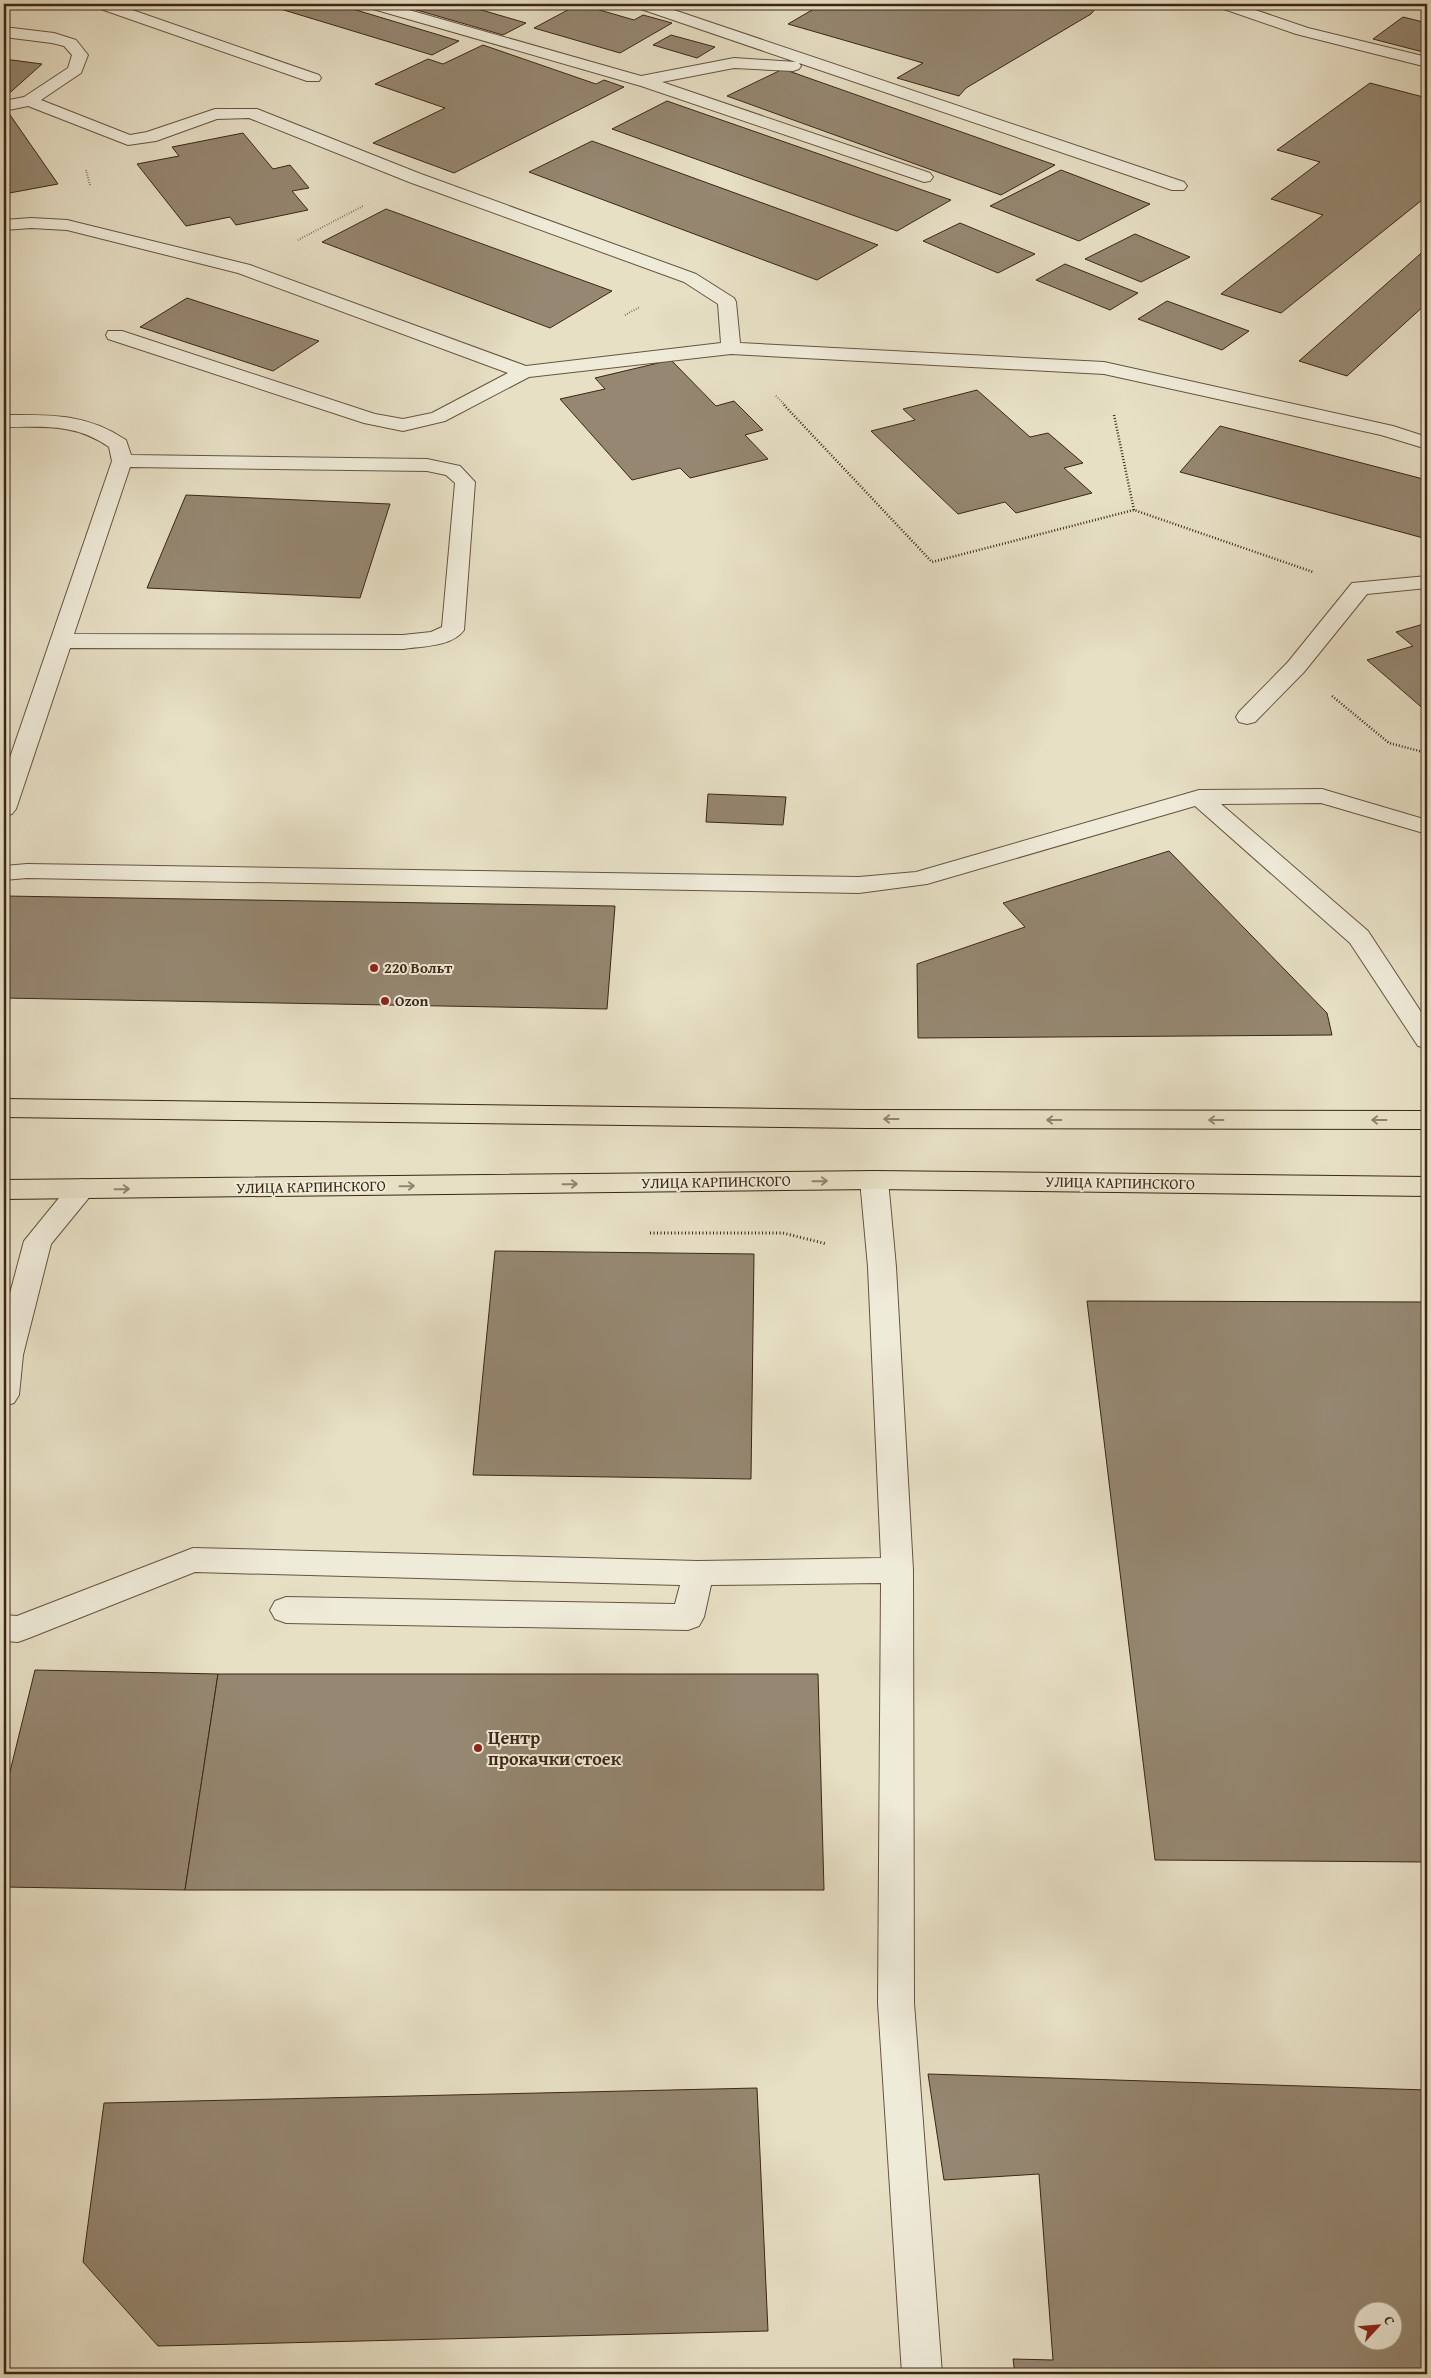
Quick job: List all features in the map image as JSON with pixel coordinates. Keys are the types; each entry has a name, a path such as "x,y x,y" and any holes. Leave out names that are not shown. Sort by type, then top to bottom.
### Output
{"main road":[{"path":"4,1108 866,1119 1427,1120"},
{"name":"УЛИЦА КАРПИНСКОГО","path":"4,1190 874,1180 1427,1187"}],"lane":[{"path":"101,4 313,78"},
{"path":"372,4 641,81 924,178"},
{"path":"641,4 1178,186"},
{"path":"1229,4 1302,31 1427,62"},
{"path":"4,32 54,38 70,43 80,55 75,70 29,101 4,106"},
{"path":"641,81 734,63 824,67"},
{"path":"29,101 128,140 150,137 215,114 251,113 415,178 690,278 727,302 731,348"},
{"path":"4,225 58,224 101,232 244,269 524,372"},
{"path":"115,335 372,419 403,425 438,417 524,372 731,348 1104,368 1386,430 1427,443"},
{"path":"4,421 77,422 106,433 119,444 122,461 4,809"},
{"path":"60,641 403,642 436,638 453,630 465,482 453,470 427,465 122,461"},
{"path":"1247,717 1296,667 1360,588 1427,582"},
{"path":"4,873 27,871 859,886 918,879 1199,797 1322,796 1427,827"},
{"path":"1199,797 1359,937 1423,1026"},
{"path":"874,1180 882,1267 898,1570 896,2003 922,2374"},
{"path":"4,1395 8,1355 38,1241 82,1189"},
{"path":"4,1628 18,1629 193,1560 698,1573 898,1570"},
{"path":"286,1610 688,1617 698,1573"}],"path":[{"path":"101,232 86,170 87,161 99,151 128,140"},
{"path":"244,269 415,178"},
{"path":"731,348 932,562 1134,510 1360,588"},
{"path":"1104,368 1134,510"},
{"path":"1296,667 1389,743 1427,753"}],"building":[{"path":"264,4 336,4 459,41 432,55"},
{"path":"396,4 461,4 526,23 503,35"},
{"path":"579,4 634,20 643,15 672,23 620,53 534,28"},
{"path":"789,4 1081,4 1096,8 1091,14 966,88 959,96 897,78 923,63 788,24 812,10"},
{"path":"1403,17 1427,23 1427,53 1373,39"},
{"path":"671,35 715,47 697,58 653,45"},
{"path":"483,45 596,84 604,80 624,87 454,173 373,143 445,108 375,84 428,59 443,64"},
{"path":"4,59 42,64 4,98"},
{"path":"783,69 1055,165 1001,195 727,96"},
{"path":"1370,83 1427,98 1427,196 1281,313 1221,294 1323,215 1271,199 1320,162 1277,150"},
{"path":"667,101 951,200 897,231 612,129"},
{"path":"8,112 58,184 4,194 4,113"},
{"path":"243,133 273,169 290,165 309,188 292,191 308,210 236,225 230,217 186,226 137,164 179,156 172,147"},
{"path":"592,141 878,245 817,280 529,172"},
{"path":"1061,170 1150,204 1079,241 990,206"},
{"path":"386,209 612,291 550,328 322,242"},
{"path":"960,223 1035,254 998,273 923,241"},
{"path":"1135,234 1190,257 1141,282 1085,259"},
{"path":"1427,248 1427,303 1347,376 1299,361"},
{"path":"1065,264 1138,293 1110,310 1036,280"},
{"path":"187,298 319,341 273,371 140,327"},
{"path":"1167,301 1249,331 1222,350 1138,319"},
{"path":"671,360 716,406 734,401 763,430 745,435 768,459 690,478 680,468 632,480 560,399 605,389 595,378"},
{"path":"977,390 1030,437 1048,433 1083,463 1064,468 1092,493 1016,513 1005,502 958,514 871,431 915,420 903,409"},
{"path":"1220,426 1427,480 1427,539 1180,472"},
{"path":"186,495 390,504 360,598 147,588"},
{"path":"1427,623 1427,712 1367,660 1413,646 1396,632"},
{"path":"708,794 786,797 783,825 706,822"},
{"path":"1169,851 1327,1013 1332,1035 918,1038 917,964 1025,927 1003,903"},
{"path":"4,896 615,906 607,1009 4,998"},
{"path":"495,1251 754,1254 751,1479 473,1475"},
{"path":"1087,1301 1427,1302 1427,1862 1155,1860"},
{"path":"35,1670 218,1674 185,1890 4,1887 4,1796"},
{"path":"218,1674 818,1674 824,1890 185,1890"},
{"path":"928,2074 1427,2090 1427,2374 1015,2374 1013,2359 1053,2360 1039,2174 944,2180"},
{"path":"757,2088 768,2331 158,2346 83,2262 104,2103"}],"place":[{"name":"220 Вольт","path":"374,968"},
{"name":"Ozon","path":"385,1001"},
{"name":"Центр прокачки стоек","path":"478,1748"}]}
